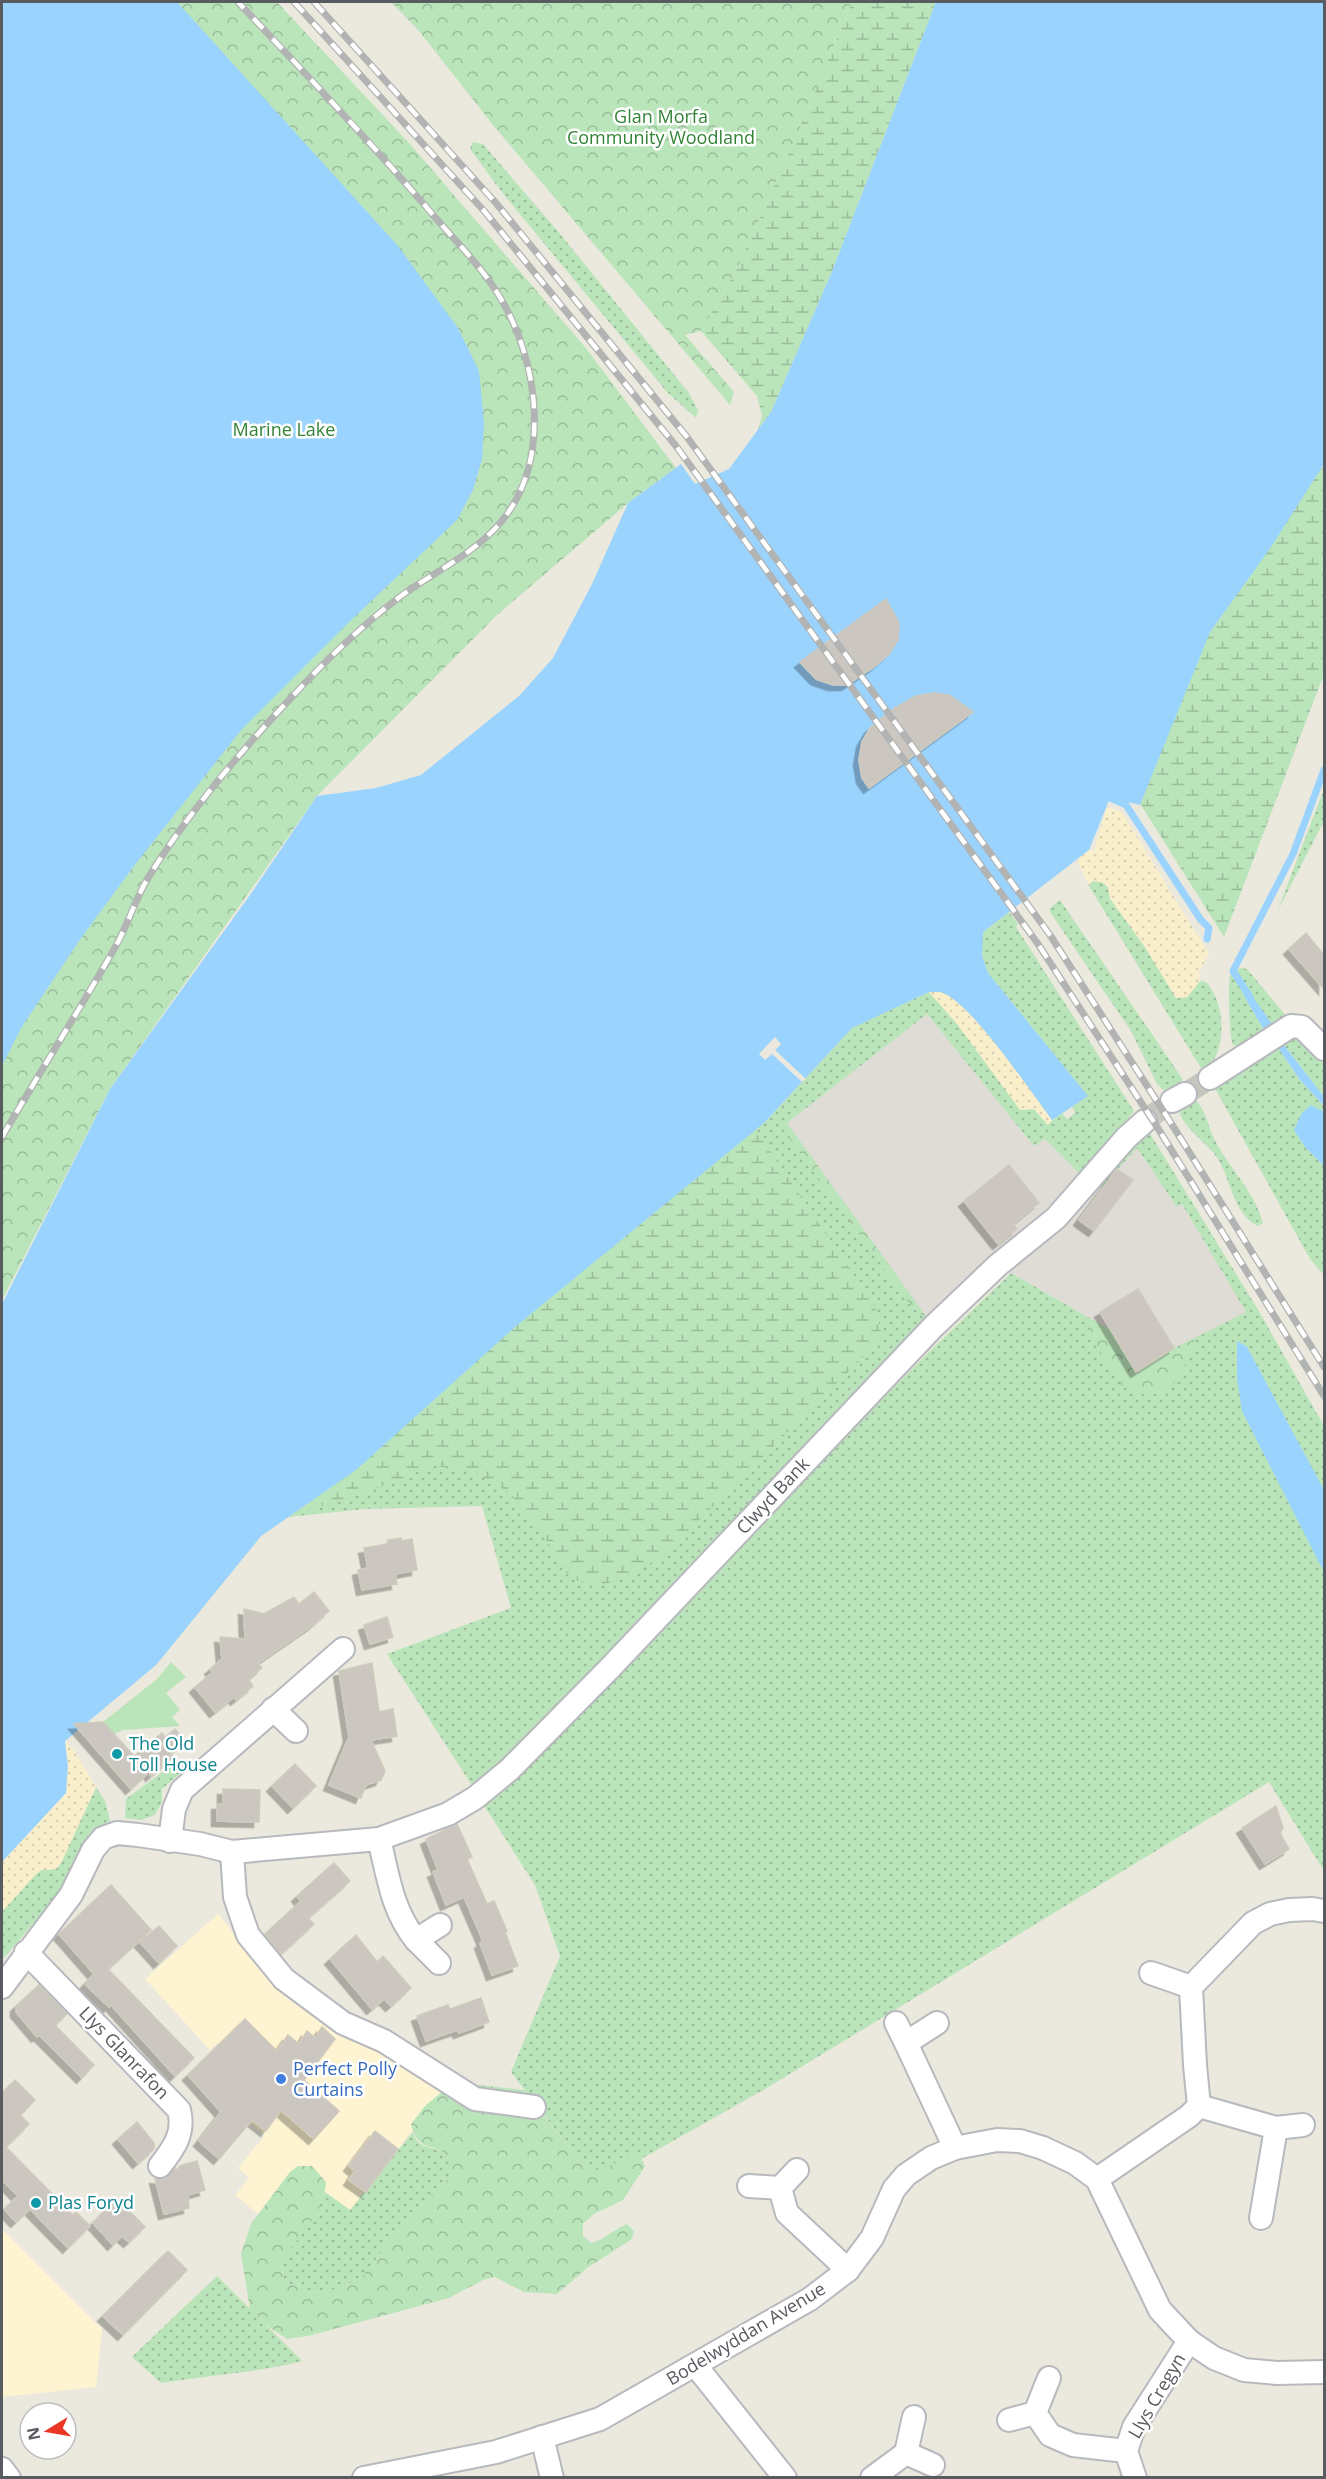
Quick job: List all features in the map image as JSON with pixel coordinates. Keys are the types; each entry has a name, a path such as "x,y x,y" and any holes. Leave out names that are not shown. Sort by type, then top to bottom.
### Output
{"street":[{"path":"1209,1078 1291,1026 1302,1027 1324,1050"},
{"name":"Clwyd Bank","path":"2,1987 26,1952 71,1895 93,1850 104,1838 117,1833 200,1844 232,1852 379,1839 448,1814 475,1798 508,1770 617,1660 933,1327 998,1265 1056,1218 1126,1138 1145,1121"},
{"path":"170,1841 174,1809 182,1790 343,1649"},
{"path":"273,1709 296,1731"},
{"path":"379,1839 394,1903 404,1925 439,1963"},
{"path":"232,1852 235,1897 248,1935 284,1979 343,2023 384,2041 475,2099 534,2107"},
{"path":"1199,2106 1191,1987 1253,1923 1270,1914 1313,1909 1323,1904"},
{"path":"416,1940 440,1924"},
{"name":"Llys Glanrafon","path":"26,1952 179,2110 180,2133 174,2148 160,2166"},
{"path":"1151,1972 1191,1987"},
{"path":"896,2023 955,2148"},
{"path":"906,2043 937,2023"},
{"path":"1199,2106 1276,2128 1303,2125"},
{"path":"1097,2179 1189,2116 1199,2106"},
{"path":"1261,2218 1276,2128"},
{"name":"Bodelwyddan Avenue","path":"364,2478 496,2452 600,2419 810,2299 848,2270 872,2238 894,2189 906,2175 931,2158 955,2148 997,2140 1020,2141 1043,2148 1075,2163 1097,2179 1160,2310 1189,2341 1214,2358 1244,2370 1277,2373 1324,2372"},
{"path":"780,2188 797,2170"},
{"path":"749,2186 780,2188"},
{"path":"780,2188 787,2213 848,2270"},
{"name":"Llys Cregyn","path":"1135,2478 1126,2451 1134,2427 1189,2341"},
{"path":"696,2366 785,2478"},
{"path":"1009,2420 1035,2413 1049,2378"},
{"name":"Llys Cregyn","path":"1035,2413 1050,2435 1073,2445 1126,2451"},
{"path":"872,2478 906,2453 914,2417"},
{"path":"542,2437 552,2478"},
{"path":"906,2453 933,2465"},
{"path":"2,2469 9,2478"}],"shaded area":[{"path":"927,1014 1034,1146 1045,1139 1081,1175 1102,1187 1137,1148 1177,1207 1182,1204 1246,1312 1174,1348 1136,1372 1112,1331 998,1265 933,1327 787,1123"},
{"path":"218,1914 259,1965 318,2016 357,2042 377,2049 443,2091 350,2210 325,2192 326,2182 312,2166 298,2166 290,2172 258,2214 235,2195 249,2178 238,2168 265,2135 232,2107 255,2077 218,2043 210,2050 145,1979"},
{"path":"2,2229 102,2329 96,2387 2,2397"}],"green space":[{"name":"Marine Lake","path":"2,2 277,2 409,143 585,347 676,468 628,503 497,615 317,796 110,1089 2,1300"},
{"name":"Glan Morfa Community Woodland","path":"391,2 852,2 799,130 736,271 701,331 685,335 734,392 730,405 493,125 419,31"},
{"path":"852,2 936,2 831,274 771,412 758,430 762,415 757,396 701,331 736,271 799,130"},
{"path":"1324,2 1324,674 1224,937 1141,805 1110,798"},
{"path":"473,142 483,144 561,235 689,393 698,410 696,418 667,392 504,195 470,149"},
{"path":"1324,789 1324,826 1322,825 1277,912"},
{"path":"1092,881 1102,882 1108,887 1110,899 1145,947 1176,998 1187,997 1200,981 1206,982 1213,991 1221,1015 1222,1028 1217,1053 1212,1064 1204,1073 1089,886"},
{"path":"1060,900 1182,1078 1182,1086 1169,1095 1157,1084 1131,1031 1050,912 1050,908"},
{"path":"1009,912 1018,924 1016,927 1134,1111 1081,1175 1045,1139 1034,1146 927,1014 787,1123 930,1322 554,1712 505,1761 473,1787 387,1654 511,1608 482,1506 365,1509 288,1517 764,1123 852,1028 929,992 1048,1124 1062,1113 1067,1119 1075,1113 1072,1106 1088,1096 986,968 982,948 983,932"},
{"path":"1009,912 983,932 982,956 988,973 1088,1096 1052,1120 974,1017 929,992 852,1028 756,1130 876,1308 882,1338 662,1557 623,1578 595,1587 570,1578 544,1537 510,1493 476,1473 431,1465 404,1479 288,1517 261,1536 156,1665 362,1388"},
{"path":"1241,968 1247,969 1288,1018 1274,1027 1244,994 1265,1033 1241,1047 1233,1045 1229,1000 1230,975"},
{"path":"1290,1033 1310,1045 1314,1055 1324,1064 1324,1097 1280,1040"},
{"path":"1275,1043 1300,1080 1324,1106 1324,1112 1323,1110 1305,1147 1324,1166 1324,1275 1310,1259 1213,1085"},
{"path":"1192,1098 1202,1109 1218,1146 1253,1199 1263,1223 1258,1226 1243,1214 1238,1206 1218,1159 1182,1118 1178,1107"},
{"path":"787,1123 930,1322 911,1306 790,1139"},
{"path":"1146,1127 1260,1313 1324,1426 1324,1867 1322,1868 1269,1782 765,2089 597,2184 511,2072 560,1956 535,1885 483,1804 929,1352 1011,1273 1112,1331 1136,1371 1174,1348 1246,1312 1182,1204 1177,1207 1137,1148 1102,1187 1096,1182"},
{"path":"1093,1320 1112,1331 1136,1371 1195,1339 1184,1368 1173,1385 1156,1394 1142,1394 1125,1388 1111,1371 1088,1332"},
{"path":"171,1662 186,1677 166,1693 180,1710 172,1717 180,1726 123,1730 114,1734 103,1722 157,1679"},
{"path":"180,1759 188,1767 162,1789 162,1802 155,1815 141,1820 125,1818 126,1799"},
{"path":"96,1787 105,1801 111,1824 56,1897 2,1960 2,1912 41,1870 56,1869 61,1863"},
{"path":"479,2085 524,2090 584,2167 604,2169 632,2152 639,2154 645,2166 623,2200 594,2214 583,2224 583,2236 591,2243 627,2224 634,2231 632,2239 587,2268 557,2294 524,2292 495,2277 483,2280 449,2298 308,2336 287,2339 266,2325 250,2309 241,2254 251,2224 290,2172 298,2166 312,2166 326,2182 321,2204 281,2261 283,2278 290,2284 312,2292 339,2289 362,2277 411,2215 450,2177 450,2158 439,2149 422,2144 414,2134 411,2124 425,2106 443,2091 451,2093"},
{"path":"413,2132 419,2143 445,2153 450,2158 450,2177 411,2215 362,2277 339,2289 312,2292 290,2284 283,2278 281,2261 313,2217 325,2192 350,2210"},
{"path":"217,2276 302,2361 250,2371 161,2383 132,2357"}],"sand":[{"path":"1107,807 1121,811 1209,954 1199,972 1200,981 1187,997 1176,998 1145,947 1110,898 1108,887 1102,882 1092,881 1089,886 1077,860 1089,850 1094,851"},
{"path":"929,992 941,992 955,1000 969,1013 1016,1070 1052,1120 1048,1125 1034,1109 1020,1110 957,1024"},
{"path":"2,1690 85,1722 65,1741 73,1749 96,1787 61,1863 56,1869 41,1870 2,1912 2,1862 66,1793"}],"water":[{"name":"Marine Lake","path":"2,2 177,2 398,246 458,328 479,371 484,423 482,459 473,490 457,520 347,624 242,729 134,866 81,938 21,1028 2,1066"},
{"path":"936,2 1324,2 1324,464 1269,550 1210,632 1140,805 1110,798 1089,850 983,932 982,956 988,973 1088,1096 1052,1120 984,1030 955,1000 941,992 929,992 852,1028 764,1123 515,1327 356,1470 261,1536 156,1665 65,1741 68,1766 66,1793 2,1862 2,1304 110,1089 250,895 317,796 376,788 421,775 519,696 553,658 592,584 628,503 681,464 695,484 729,469 771,412 831,274"},
{"path":"1248,990 1274,1027 1265,1033 1243,993"},
{"path":"1280,1040 1324,1097 1324,1106 1300,1080 1275,1043"},
{"path":"1311,1105 1324,1112 1324,1166 1305,1147 1294,1130 1302,1113"},
{"path":"1237,1341 1247,1347 1324,1490 1324,1572 1242,1411 1237,1378"}],"pier":[{"path":"775,1037 781,1044 775,1050 806,1079 802,1082 772,1054 765,1060 759,1054"}],"building":[{"path":"886,599 899,623 898,640 889,654 874,667 847,685 833,685 816,679 800,662"},
{"path":"934,693 949,695 973,712 869,788 862,778 859,760 862,742 870,728 893,709 916,696"},
{"path":"1306,933 1324,955 1324,989 1289,949"},
{"path":"1009,1165 1039,1203 1013,1224 1017,1229 998,1244 964,1201"},
{"path":"1117,1169 1133,1180 1094,1231 1079,1220"},
{"path":"1138,1289 1174,1348 1136,1372 1100,1312"},
{"path":"401,1538 402,1541 412,1539 417,1570 395,1574 397,1584 362,1590 358,1570 368,1568 364,1548 387,1544 388,1540"},
{"path":"314,1592 329,1611 313,1625 258,1663 262,1668 248,1679 253,1686 236,1700 234,1697 215,1712 195,1687 213,1672 210,1669 222,1659 220,1637 245,1639 244,1609 264,1614 294,1597 299,1604"},
{"path":"387,1617 393,1637 370,1644 364,1625"},
{"path":"372,1663 379,1712 393,1709 397,1736 371,1740 385,1771 381,1780 366,1785 361,1798 329,1785 349,1737 339,1671"},
{"name":"The Old Toll House","path":"103,1722 134,1756 162,1733 165,1737 175,1729 186,1741 171,1753 173,1757 151,1776 149,1772 131,1789 74,1724"},
{"path":"295,1764 316,1786 293,1808 272,1786"},
{"path":"223,1789 260,1790 259,1822 217,1821 217,1804 223,1804"},
{"path":"1276,1806 1283,1828 1280,1833 1289,1849 1265,1864 1242,1828"},
{"path":"457,1824 472,1857 467,1859 487,1904 494,1901 507,1931 505,1932 518,1966 492,1975 480,1943 483,1941 464,1897 446,1905 433,1872 438,1870 426,1839"},
{"path":"334,1863 350,1881 308,1918 314,1924 281,1954 265,1934 301,1901 297,1896"},
{"path":"111,1885 151,1930 108,1969 194,2058 175,2076 111,2005 109,2007 85,1984 94,1974 59,1934"},
{"path":"159,1926 177,1946 159,1963 140,1942"},
{"path":"356,1935 377,1962 383,1956 411,1988 391,2006 384,1999 372,2009 330,1959"},
{"path":"39,1985 67,2014 55,2025 94,2065 82,2078 39,2035 37,2037 16,2012 16,2006"},
{"path":"481,1998 489,2022 459,2033 457,2030 426,2041 417,2016 448,2005 450,2009"},
{"path":"245,2019 277,2051 288,2035 299,2044 307,2031 315,2038 322,2027 335,2039 304,2080 339,2111 314,2139 281,2110 266,2131 252,2120 219,2159 199,2141 221,2112 188,2075"},
{"name":"Plas Foryd","path":"15,2080 35,2100 20,2115 29,2124 6,2147 73,2215 76,2212 90,2226 68,2248 30,2209 16,2222 4,2209 18,2196 2,2180 2,2094"},
{"path":"137,2122 154,2143 154,2149 138,2163 118,2139"},
{"path":"375,2131 398,2149 366,2192 349,2180 355,2171 349,2166"},
{"path":"197,2161 205,2190 188,2195 189,2208 164,2214 155,2178 165,2179 175,2168 177,2170 180,2166"},
{"path":"117,2198 145,2227 129,2242 122,2236 113,2245 93,2223"},
{"path":"168,2251 187,2270 123,2335 103,2316"}],"waterway":[{"path":"1250,997 1233,971 1293,854 1324,770"},
{"path":"1110,798 1126,805 1201,920 1209,928 1207,939"}],"tunnel":[{"path":"1185,1094 1210,1078"},
{"path":"1145,1121 1172,1101"}],"tram line":[{"path":"2,1137 113,951 151,873 199,805 271,719 343,645 401,596 466,553 490,534 517,499 527,472 533,443 534,412 531,382 514,325 501,299 476,264 405,183 238,2"}],"railway":[{"path":"2,1137 113,951 151,873 199,805 271,719 343,645 401,596 466,553 490,534 517,499 527,472 533,443 534,412 531,382 514,325 501,299 476,264 405,183 238,2"},
{"path":"294,2 485,212 676,446 1038,944 1159,1130 1324,1396"},
{"path":"314,2 496,203 687,437 1050,935 1324,1367"}],"place":[{"name":"The Old Toll House","path":"117,1754"},
{"name":"Perfect Polly Curtains","path":"281,2079"},
{"name":"Plas Foryd","path":"36,2203"}]}
